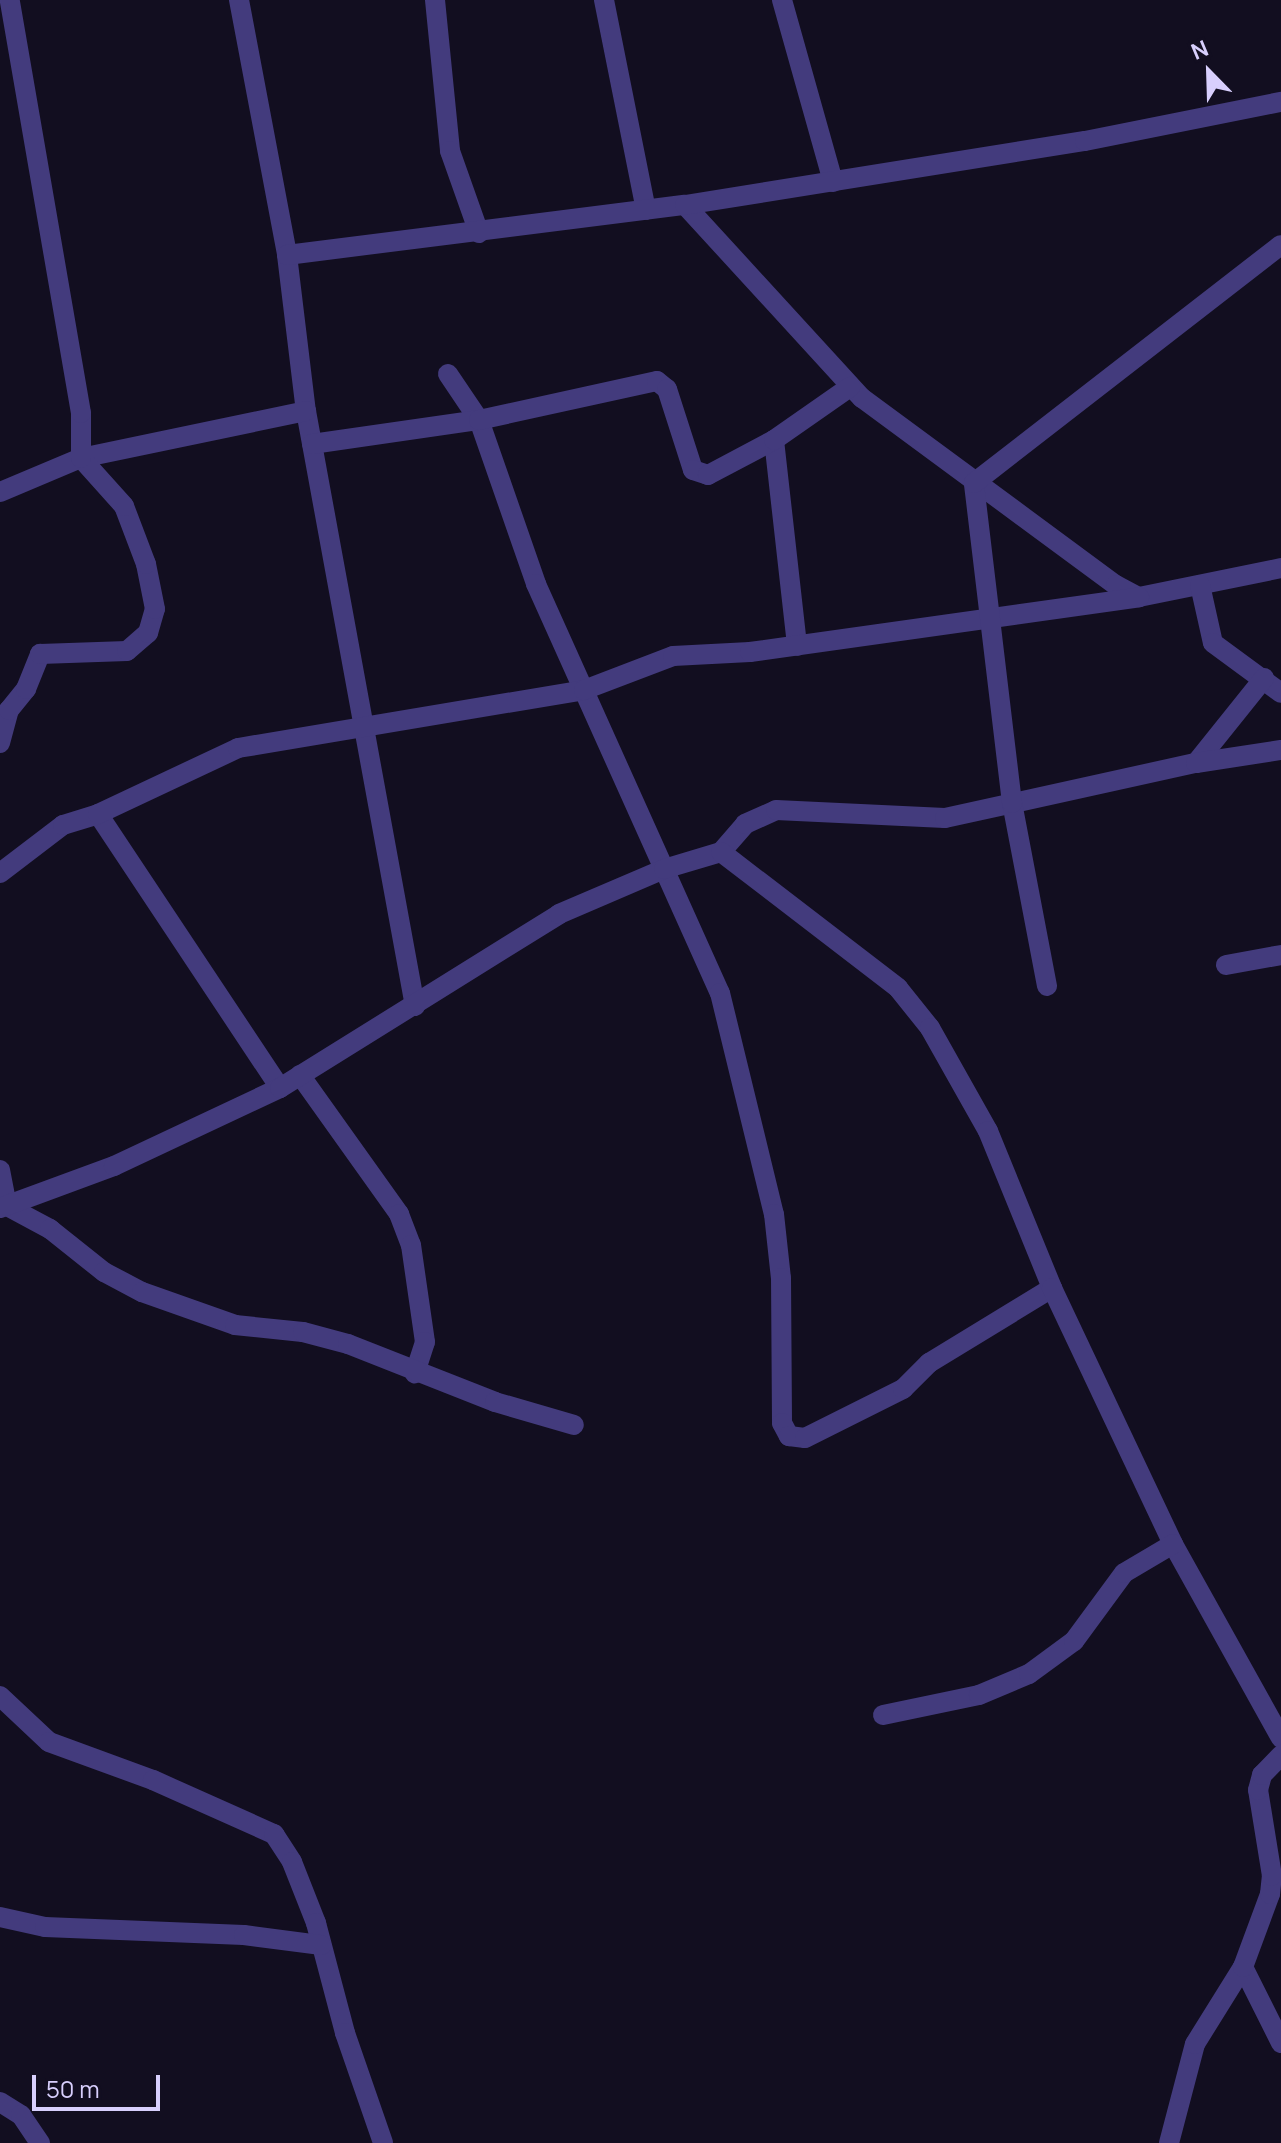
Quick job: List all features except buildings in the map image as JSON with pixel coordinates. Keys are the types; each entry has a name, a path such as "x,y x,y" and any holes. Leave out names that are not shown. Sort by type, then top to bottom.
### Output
{"street":[{"path":"0,743 9,710 26,689 40,654 127,651 151,626 151,584 137,536 124,506 81,458 81,413 10,0"},
{"path":"239,0 287,255 306,411 415,1006"},
{"path":"435,0 450,151 479,233"},
{"path":"604,0 646,210"},
{"path":"782,0 833,182"},
{"path":"287,255 685,205 1085,141 1281,102"},
{"path":"685,205 850,387 974,483 1139,597"},
{"path":"974,483 1281,245"},
{"path":"448,374 479,420 536,584 720,993 756,1129 781,1278 782,1423 789,1436 805,1438 903,1389 929,1363 1052,1288"},
{"path":"312,444 479,420 657,381 667,389 688,462 699,474 718,473 774,440 850,387"},
{"path":"0,492 81,458 306,411"},
{"path":"774,440 797,646"},
{"path":"974,483 1012,803 1047,986"},
{"path":"0,873 46,834 98,814 238,748 363,731 584,690 673,656 797,646 988,621 1139,597 1281,568"},
{"path":"1200,585 1213,643 1281,693"},
{"path":"1196,763 1264,678"},
{"path":"4,1207 114,1166 280,1088 559,914 664,869 721,852 745,824 776,810 945,818 1196,763 1281,750"},
{"path":"98,814 280,1088"},
{"path":"721,852 898,988 919,1013 988,1131 1052,1288 1173,1544 1281,1738"},
{"path":"1226,965 1281,955"},
{"path":"300,1075 399,1214 407,1234 419,1273 424,1320 425,1342 415,1373"},
{"path":"0,1170 4,1207"},
{"path":"4,1207 50,1229 104,1272 142,1292 235,1325 303,1332 348,1344 415,1373 574,1425"},
{"path":"883,1715 979,1695 1029,1674 1074,1641 1124,1573 1173,1544"},
{"path":"0,1696 49,1742 153,1780 274,1834 292,1862 383,2143"},
{"path":"1169,2143 1195,2044 1243,1967 1270,1894 1272,1876 1258,1790 1279,1759"},
{"path":"0,1917 45,1927 244,1935 321,1945"},
{"path":"1243,1967 1281,2043"},
{"path":"0,2102 21,2115 40,2143"}]}
